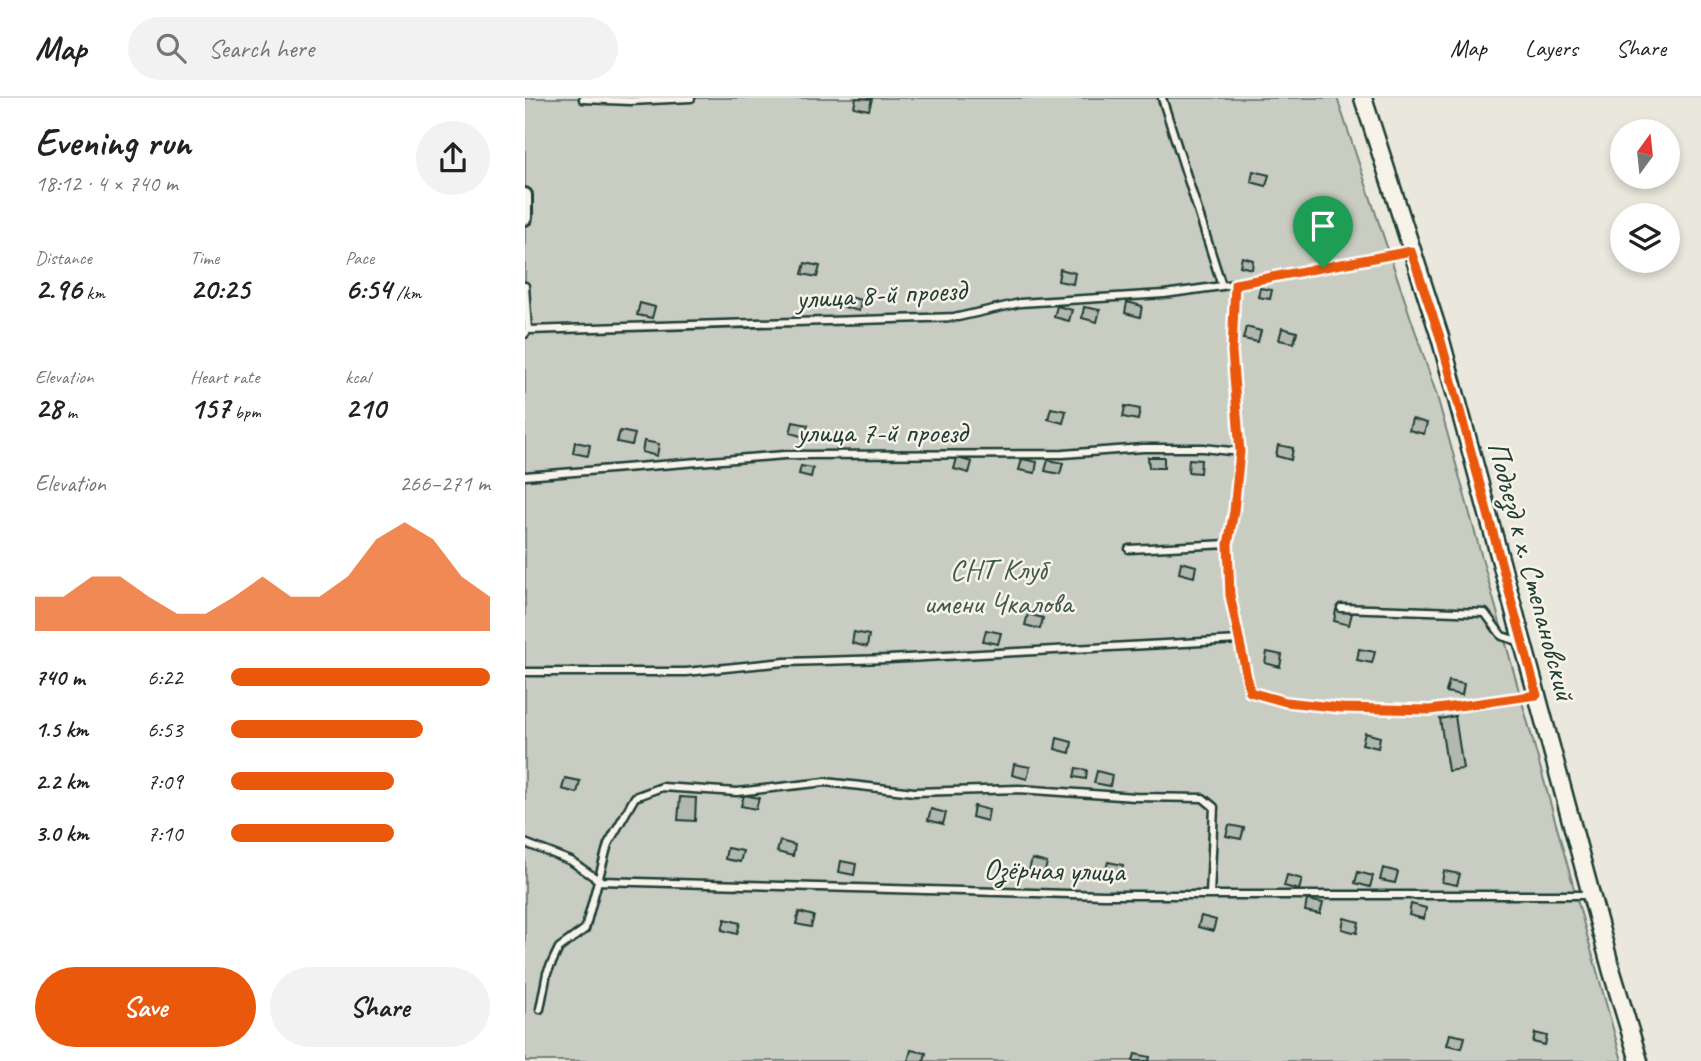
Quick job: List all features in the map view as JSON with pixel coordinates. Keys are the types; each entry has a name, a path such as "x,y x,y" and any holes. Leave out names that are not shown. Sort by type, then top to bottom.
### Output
{"street":[{"name":"Подъезд к х. Степановский","path":"1363,98 1440,337 1591,895 1639,1061"},
{"path":"525,195 525,218"}],"lane":[{"path":"583,99 629,101 691,98"},
{"path":"1162,98 1223,286"},
{"name":"улица 8-й проезд","path":"526,332 958,317 1020,303 1164,294 1223,286 1411,251"},
{"path":"1235,284 1232,351 1240,452 1228,544 1230,595 1250,692 1286,702 1342,708 1430,710 1537,695"},
{"path":"525,286 526,332"},
{"name":"улица 7-й проезд","path":"525,476 785,455 1063,454 1155,448 1203,448 1240,452"},
{"path":"1129,549 1228,544"},
{"path":"1341,608 1485,613 1502,636 1523,643"},
{"path":"525,671 686,672 785,662 1239,640"},
{"path":"540,1009 547,973 559,948 586,929 608,844 635,797 662,787 737,792 825,782 914,792 1020,789 1135,797 1203,798 1214,807 1210,895"},
{"path":"525,844 571,861 600,881"},
{"name":"Озёрная улица","path":"600,881 1104,895 1591,895"}],"green space":[{"name":"СНТ Клуб имени Чкалова","path":"525,98 1337,98 1437,396 1622,1061 525,1061"}],"building":[{"path":"856,98 872,99 869,110 854,107"},
{"path":"1253,171 1269,175 1266,186 1251,182"},
{"path":"1242,257 1253,260 1252,269 1240,266"},
{"path":"805,263 820,266 817,277 802,274"},
{"path":"1060,269 1075,273 1073,284 1058,281"},
{"path":"1260,288 1272,290 1270,299 1258,297"},
{"path":"846,296 861,300 859,311 844,307"},
{"path":"1127,302 1142,306 1140,317 1125,313"},
{"path":"640,303 655,307 652,318 637,315"},
{"path":"1057,306 1072,310 1069,321 1054,317"},
{"path":"1084,307 1100,310 1097,322 1082,318"},
{"path":"1246,327 1261,331 1258,342 1243,339"},
{"path":"1282,328 1297,332 1294,343 1279,340"},
{"path":"1125,406 1140,409 1138,420 1123,417"},
{"path":"1051,408 1066,411 1063,423 1048,419"},
{"path":"1412,419 1427,423 1424,434 1409,430"},
{"path":"793,422 808,425 805,437 790,433"},
{"path":"620,431 635,434 632,445 617,442"},
{"path":"644,441 659,444 657,456 642,452"},
{"path":"575,442 590,445 588,456 573,453"},
{"path":"1278,445 1293,448 1291,460 1276,456"},
{"path":"1148,457 1164,457 1164,468 1149,468"},
{"path":"957,458 972,462 969,473 954,469"},
{"path":"1022,459 1037,462 1035,473 1019,470"},
{"path":"1189,459 1201,460 1200,473 1188,472"},
{"path":"1048,460 1063,463 1060,474 1045,471"},
{"path":"801,466 813,468 811,477 799,474"},
{"path":"1181,562 1196,566 1194,577 1179,573"},
{"path":"1336,610 1352,613 1349,625 1334,621"},
{"path":"1028,614 1043,618 1040,629 1025,625"},
{"path":"986,630 1001,633 998,644 983,641"},
{"path":"854,632 869,635 867,647 852,643"},
{"path":"1359,649 1375,652 1372,663 1357,660"},
{"path":"1267,652 1282,655 1280,667 1265,663"},
{"path":"1449,681 1464,684 1462,695 1446,692"},
{"path":"1455,716 1463,769 1448,771 1440,719"},
{"path":"1365,733 1380,737 1378,748 1362,744"},
{"path":"1057,738 1072,742 1070,753 1055,749"},
{"path":"1014,764 1030,767 1027,779 1012,775"},
{"path":"1076,768 1087,770 1086,779 1074,777"},
{"path":"1097,771 1112,775 1110,786 1094,783"},
{"path":"565,778 580,781 577,793 562,789"},
{"path":"744,795 759,798 756,809 741,806"},
{"path":"680,797 696,798 695,821 678,820"},
{"path":"974,806 989,810 987,821 972,817"},
{"path":"931,809 946,813 943,824 928,820"},
{"path":"1229,825 1244,828 1241,839 1226,836"},
{"path":"780,841 795,845 793,856 777,852"},
{"path":"727,848 743,851 740,862 725,859"},
{"path":"1032,859 1047,863 1044,874 1029,870"},
{"path":"841,861 856,864 854,875 839,872"},
{"path":"1108,862 1123,865 1120,877 1105,873"},
{"path":"1383,868 1398,872 1395,883 1380,880"},
{"path":"1444,871 1460,874 1457,885 1442,882"},
{"path":"1358,872 1373,876 1370,887 1355,883"},
{"path":"1287,875 1302,879 1299,890 1284,886"},
{"path":"1307,900 1323,903 1320,914 1305,911"},
{"path":"1411,904 1426,908 1424,919 1409,915"},
{"path":"799,912 814,916 811,927 796,924"},
{"path":"1201,916 1216,920 1213,931 1198,927"},
{"path":"1344,918 1359,922 1357,933 1342,929"},
{"path":"725,919 740,923 737,934 722,930"},
{"path":"1535,1033 1547,1036 1545,1045 1533,1042"},
{"path":"1450,1034 1465,1037 1462,1048 1447,1045"},
{"path":"911,1050 926,1053 924,1061 908,1061"},
{"path":"1135,1054 1150,1057 1149,1061 1133,1061"}],"route":[{"path":"1411,251 1440,337 1537,695 1430,710 1342,708 1286,702 1250,692 1230,595 1228,544 1240,452 1232,351 1235,284 1323,268 1411,251"}]}
